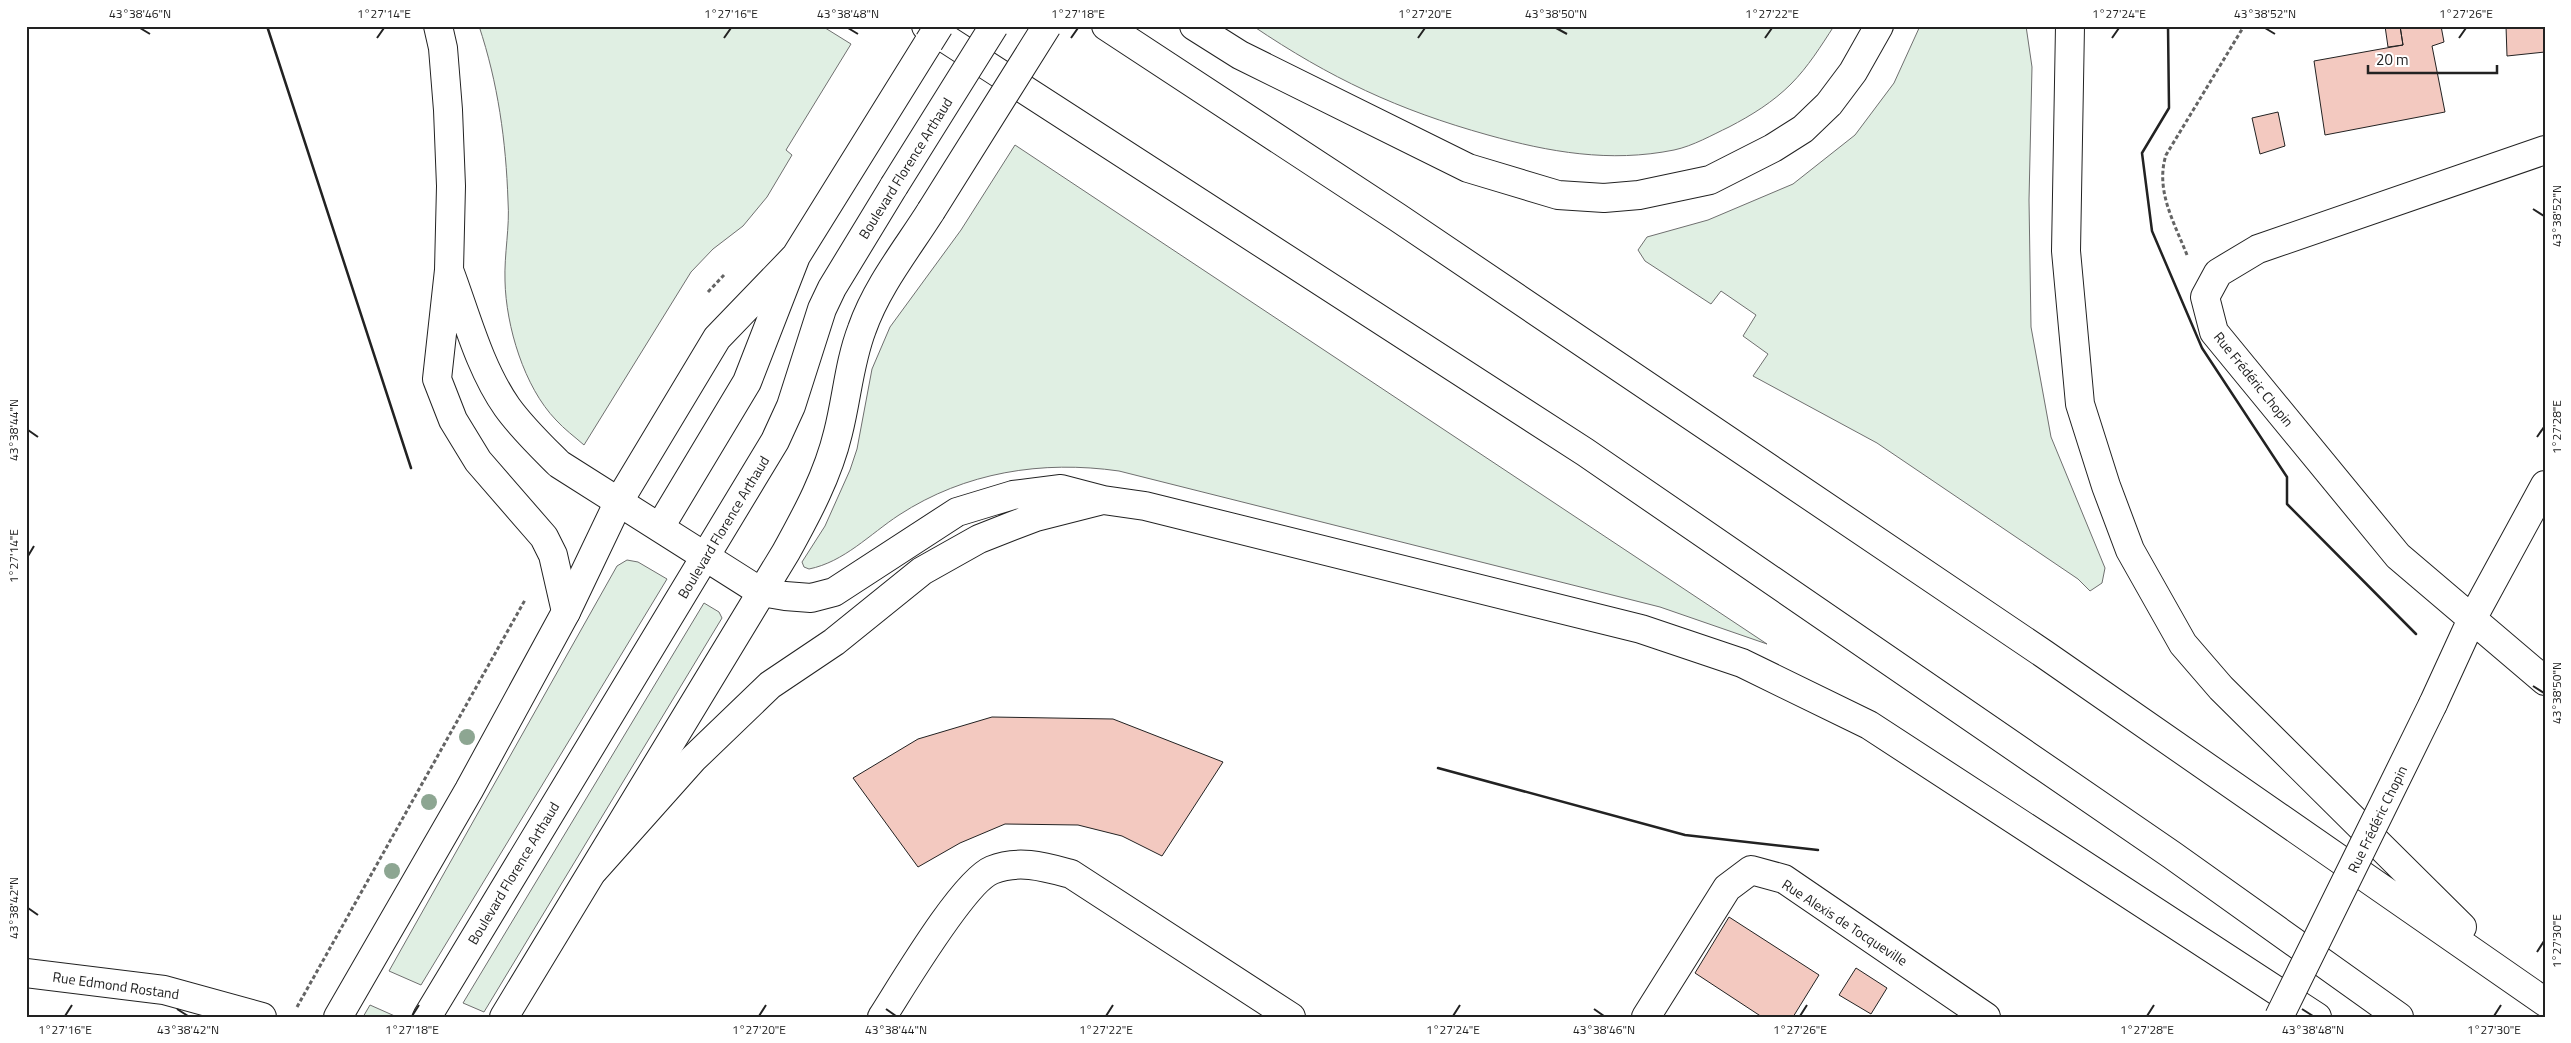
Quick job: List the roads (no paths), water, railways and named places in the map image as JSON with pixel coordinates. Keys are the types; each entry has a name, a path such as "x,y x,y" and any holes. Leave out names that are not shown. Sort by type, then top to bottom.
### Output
{"main road":[{"path":"438,26 443,48 451,186 449,270 437,378 453,420 478,461 544,537 553,555 566,612"},
{"path":"926,26 1585,452 2164,850 2399,1017"},
{"path":"660,527 747,382 796,256 939,26"},
{"name":"Boulevard Florence Arthaud","path":"427,1017 776,441 792,406 822,309 847,262 994,26"},
{"path":"504,1017 810,508 825,474 839,431 850,368 870,310 1047,26"},
{"path":"1106,26 1397,217 2036,648 2545,1002"},
{"path":"1194,26 1240,54 1468,168 1558,195 1604,198 1639,196 1710,180 1773,148 1803,129 1829,104 1873,41 1879,26"},
{"path":"2070,26 2066,251 2080,404 2106,486 2130,550 2183,644 2221,688 2514,979"},
{"name":"Rue Frédéric Chopin","path":"2472,620 2398,556 2214,332 2205,297 2218,273 2258,249 2545,150"},
{"path":"338,1017 469,790 566,612 619,501 716,338 796,256"},
{"path":"449,270 482,359 507,407 559,464 761,592 811,598 834,592 957,512 1013,495 1061,489 1103,500 1145,506 1641,630 1742,664 1869,725 2317,1017"},
{"name":"Rue Frédéric Chopin","path":"2279,1017 2433,704 2472,620 2545,485"},
{"path":"594,870 693,759 770,685 834,642 922,572 979,539 1036,517 1103,500"},
{"path":"2472,620 2545,680"},
{"path":"882,1017 964,894 991,870 1013,865 1039,865 1071,874 1291,1017"},
{"name":"Rue Alexis de Tocqueville","path":"1646,1017 1727,888 1751,870 1784,880 1986,1017"},
{"name":"Rue Edmond Rostand","path":"26,974 164,990 262,1017"}]}
